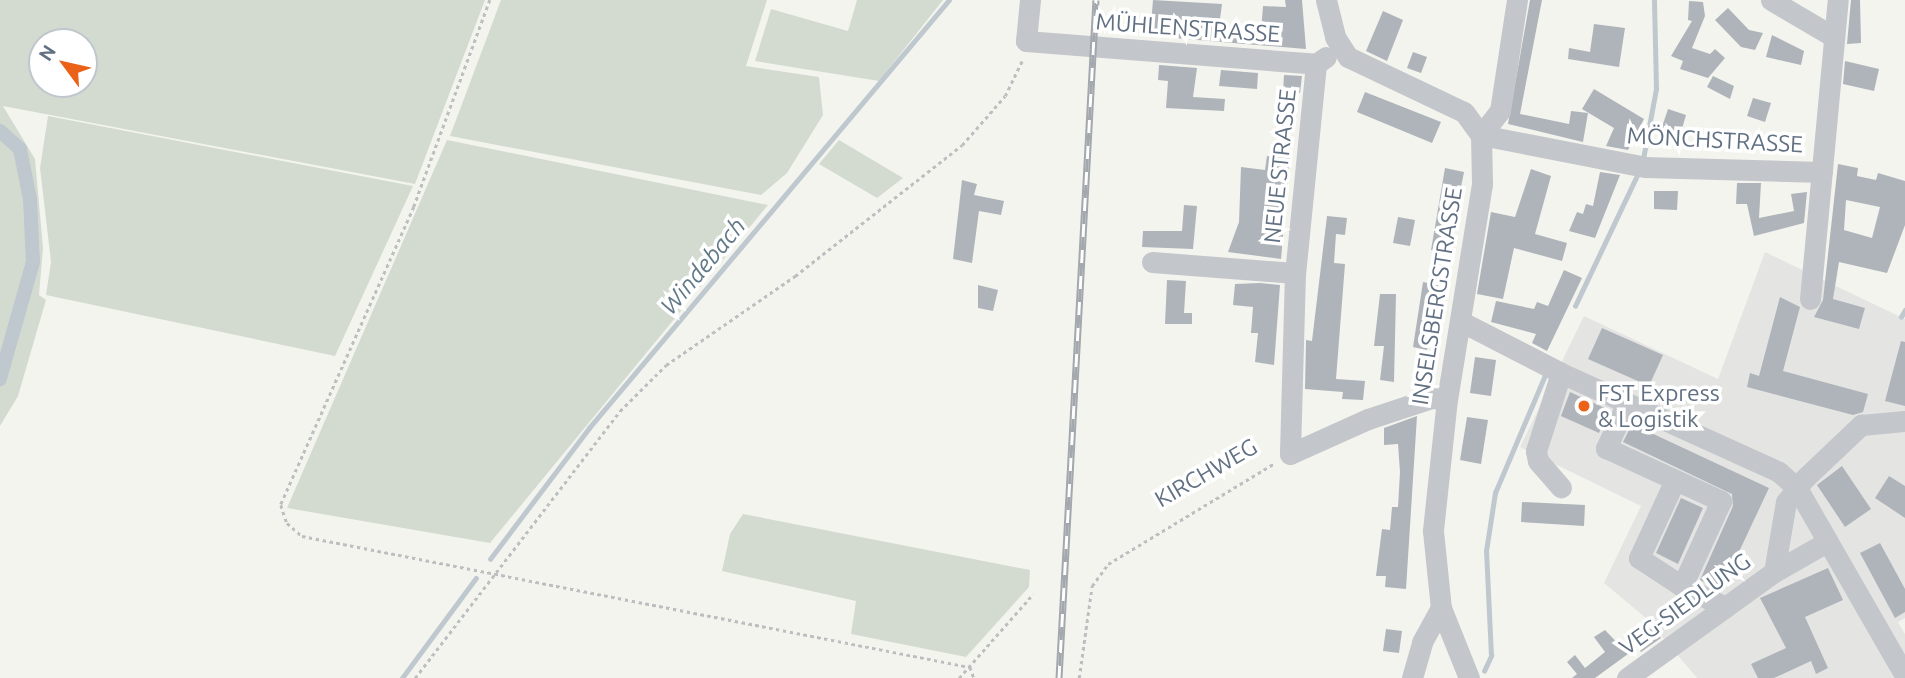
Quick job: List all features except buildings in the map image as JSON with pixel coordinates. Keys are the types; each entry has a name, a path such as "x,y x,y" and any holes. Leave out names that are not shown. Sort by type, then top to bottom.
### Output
{"street":[{"path":"1026,41 1030,0"},
{"path":"1326,0 1341,48 1367,70 1464,112 1481,135 1500,111 1517,0"},
{"path":"1772,0 1834,37"},
{"path":"1810,299 1838,0"},
{"name":"MÜHLENSTRASSE","path":"1026,41 1316,64"},
{"path":"1316,64 1341,48"},
{"name":"NEUE STRASSE","path":"1290,454 1295,273 1316,64"},
{"name":"MÖNCHSTRASSE","path":"1481,135 1642,166 1822,173"},
{"name":"INSELSBERGSTRASSE","path":"1468,678 1441,608 1433,531 1447,399 1482,184 1481,135"},
{"name":"NEUE STRASSE","path":"1152,262 1295,273"},
{"path":"1460,321 1561,373 1779,472 1797,488 1825,544 1905,676"},
{"path":"1561,373 1536,451 1561,487"},
{"name":"KIRCHWEG","path":"1290,454 1368,419 1431,398 1447,399"},
{"path":"1628,403 1606,449 1721,501 1682,586"},
{"path":"1774,572 1778,529 1786,502 1797,488 1861,425 1905,421"},
{"path":"1675,480 1639,558 1682,586 1725,607"},
{"name":"VEG-SIEDLUNG","path":"1627,678 1774,572 1825,544"},
{"path":"1412,678 1422,642 1441,608"}],"path":[{"path":"490,0 414,207 281,505 287,523 302,536 970,667"},
{"path":"415,678 479,591 500,574 620,411 666,365 795,276 962,145 1005,96 1026,41"},
{"name":"KIRCHWEG","path":"1079,678 1092,586 1108,564 1290,454"},
{"path":"959,678 1033,594"},
{"path":"970,667 974,678"}],"shaded area":[{"path":"0,0 485,0 415,184 3,106 35,159 43,248 39,295 46,300 18,396 0,426"},
{"path":"501,0 767,0 746,66 819,77 823,115 787,173 761,195 450,136"},
{"path":"857,0 943,0 879,81 755,61 771,9 848,31"},
{"path":"48,116 413,186 335,356 46,295 51,262 40,168"},
{"path":"447,140 768,205 490,543 287,508"},
{"path":"839,140 903,178 877,198 819,164"},
{"path":"1765,252 1905,319 1905,618 1898,622 1905,634 1905,658 1887,665 1894,678 1697,678 1647,619 1604,583 1641,506 1520,447 1584,316 1718,379"},
{"path":"743,514 1030,570 1029,587 966,657 851,634 856,601 722,571 730,534"}],"waterway":[{"name":"Windebach","path":"490,559 589,428 949,0"},
{"path":"1643,159 1656,89 1654,0"},
{"path":"0,131 20,149 30,199 33,262 0,379"},
{"path":"1575,306 1639,171"},
{"path":"1901,317 1905,310"},
{"path":"1484,671 1491,656 1486,551 1495,493 1546,373"},
{"name":"Windebach","path":"402,678 476,578"}],"railway":[{"path":"1059,678 1096,0"}],"place":[{"name":"FST Express & Logistik","path":"1584,406"}]}
